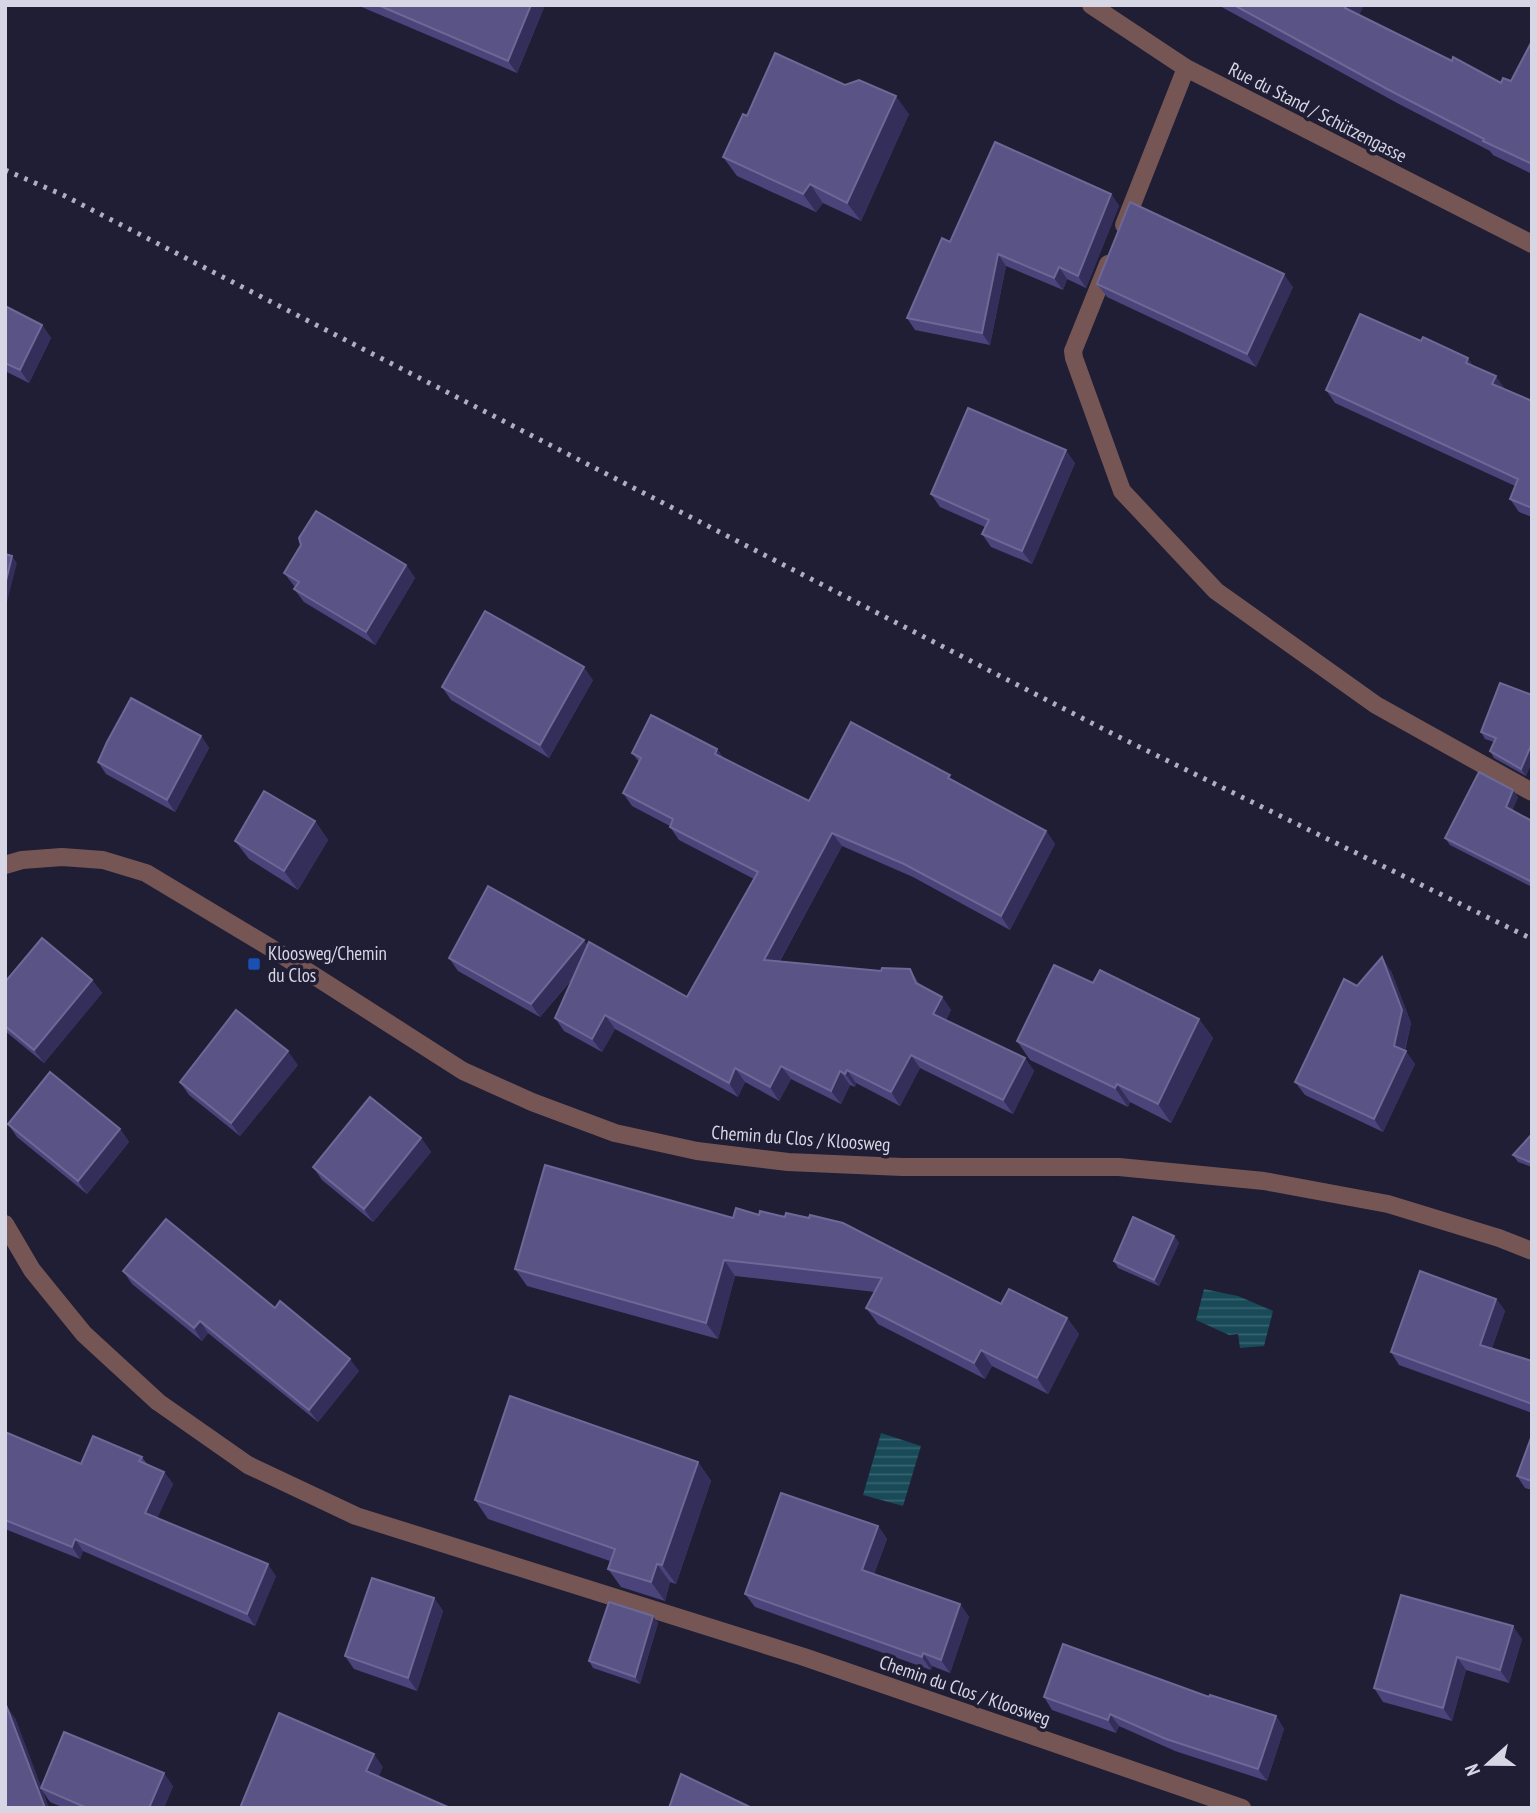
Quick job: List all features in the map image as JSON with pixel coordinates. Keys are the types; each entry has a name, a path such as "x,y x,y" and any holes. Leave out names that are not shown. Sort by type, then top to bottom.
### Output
{"street":[{"name":"Rue du Stand / Schützengasse","path":"1091,5 1186,68 1532,244"},
{"path":"1186,68 1073,351 1122,491 1216,591 1376,705 1532,792"},
{"name":"Chemin du Clos / Kloosweg","path":"5,865 22,860 62,857 103,860 146,873 271,948 463,1071 532,1102 615,1133 697,1151 788,1162 902,1167 1119,1167 1264,1181 1388,1204 1499,1238 1532,1251"},
{"name":"Chemin du Clos / Kloosweg","path":"5,1224 32,1269 84,1334 158,1402 248,1465 332,1505 356,1516 804,1657 1242,1808"}],"water":[{"path":"1204,1289 1238,1296 1273,1311 1264,1346 1240,1348 1238,1334 1229,1335 1196,1320"},
{"path":"881,1433 921,1446 903,1506 863,1495"}],"building":[{"path":"378,5 531,5 508,61"},
{"path":"1234,5 1347,5 1345,8 1452,61 1453,57 1501,83 1503,78 1511,81 1532,41 1532,164 1483,141 1484,139"},
{"path":"775,53 845,85 859,80 896,96 847,203 810,184 803,194 723,157 743,114 747,116"},
{"path":"995,142 1111,194 1078,276 1059,267 1054,278 998,254 982,333 907,318 942,238 950,242"},
{"path":"1130,202 1284,274 1247,354 1097,284"},
{"path":"5,306 42,325 20,370 5,363"},
{"path":"1360,314 1421,341 1423,337 1468,358 1466,363 1496,376 1492,384 1532,401 1532,508 1510,499 1518,479 1326,390"},
{"path":"968,408 1066,450 1022,551 982,534 989,520 931,494"},
{"path":"316,511 406,565 366,632 294,589 299,582 284,573 301,545 299,538"},
{"path":"5,554 12,556 5,585"},
{"path":"485,611 584,667 540,745 442,687"},
{"path":"1500,683 1532,695 1532,743 1521,769 1490,751 1496,738 1481,732"},
{"path":"131,698 201,736 167,800 98,762"},
{"path":"651,715 717,749 715,754 809,801 851,722 1046,831 1001,916 904,864 832,833 764,960 881,971 882,968 910,969 916,983 942,997 933,1014 1025,1058 1003,1100 911,1055 891,1092 847,1070 845,1074 840,1071 831,1091 781,1066 770,1087 735,1068 729,1083 605,1015 592,1039 555,1018 589,942 687,997 758,872 670,827 673,819 623,793 641,758 632,753"},
{"path":"1479,772 1513,790 1506,807 1532,821 1532,882 1445,838"},
{"path":"264,791 315,821 284,871 235,841"},
{"path":"488,886 584,940 531,1004 449,958"},
{"path":"42,938 92,980 34,1050 5,1026 5,982"},
{"path":"1382,957 1402,1010 1394,1046 1406,1051 1374,1119 1295,1082 1344,979 1357,986"},
{"path":"1054,965 1093,983 1100,970 1199,1019 1158,1104 1117,1084 1115,1088 1017,1041"},
{"path":"236,1010 288,1051 231,1123 180,1082"},
{"path":"50,1072 120,1129 78,1181 8,1124"},
{"path":"370,1097 421,1138 364,1209 313,1167"},
{"path":"1532,1134 1532,1163 1513,1155"},
{"path":"545,1165 733,1218 736,1208 759,1215 760,1211 785,1217 786,1213 809,1218 810,1215 843,1223 1001,1304 1009,1289 1067,1318 1037,1378 981,1350 974,1363 866,1308 882,1278 724,1260 706,1323 515,1269"},
{"path":"1133,1217 1174,1236 1154,1280 1114,1261"},
{"path":"166,1219 275,1308 280,1301 350,1359 309,1410 200,1321 194,1328 123,1271"},
{"path":"1420,1271 1496,1299 1480,1345 1532,1361 1532,1404 1391,1352"},
{"path":"510,1396 698,1462 662,1565 657,1564 651,1582 608,1569 615,1549 475,1500"},
{"path":"5,1432 81,1464 93,1436 142,1457 139,1461 164,1472 145,1513 268,1564 247,1614 75,1539 72,1547 5,1520"},
{"path":"1532,1435 1532,1481 1517,1476"},
{"path":"781,1493 878,1526 862,1570 960,1604 941,1660 923,1653 922,1657 745,1594"},
{"path":"372,1578 434,1598 408,1678 345,1656"},
{"path":"1401,1595 1513,1626 1500,1670 1457,1657 1443,1708 1374,1688"},
{"path":"609,1602 653,1616 635,1677 589,1661"},
{"path":"1063,1644 1209,1697 1210,1695 1276,1716 1258,1769 1166,1739 1110,1714 1108,1720 1044,1697"},
{"path":"6,1705 45,1808 5,1808"},
{"path":"279,1713 374,1754 366,1771 450,1808 240,1808"},
{"path":"64,1732 164,1773 149,1808 87,1808 41,1788"},
{"path":"681,1774 752,1808 669,1808"}],"railway":[{"path":"5,170 63,195 1117,736 1532,939"}],"place":[{"name":"Kloosweg/Chemin du Clos","path":"254,964"}]}
